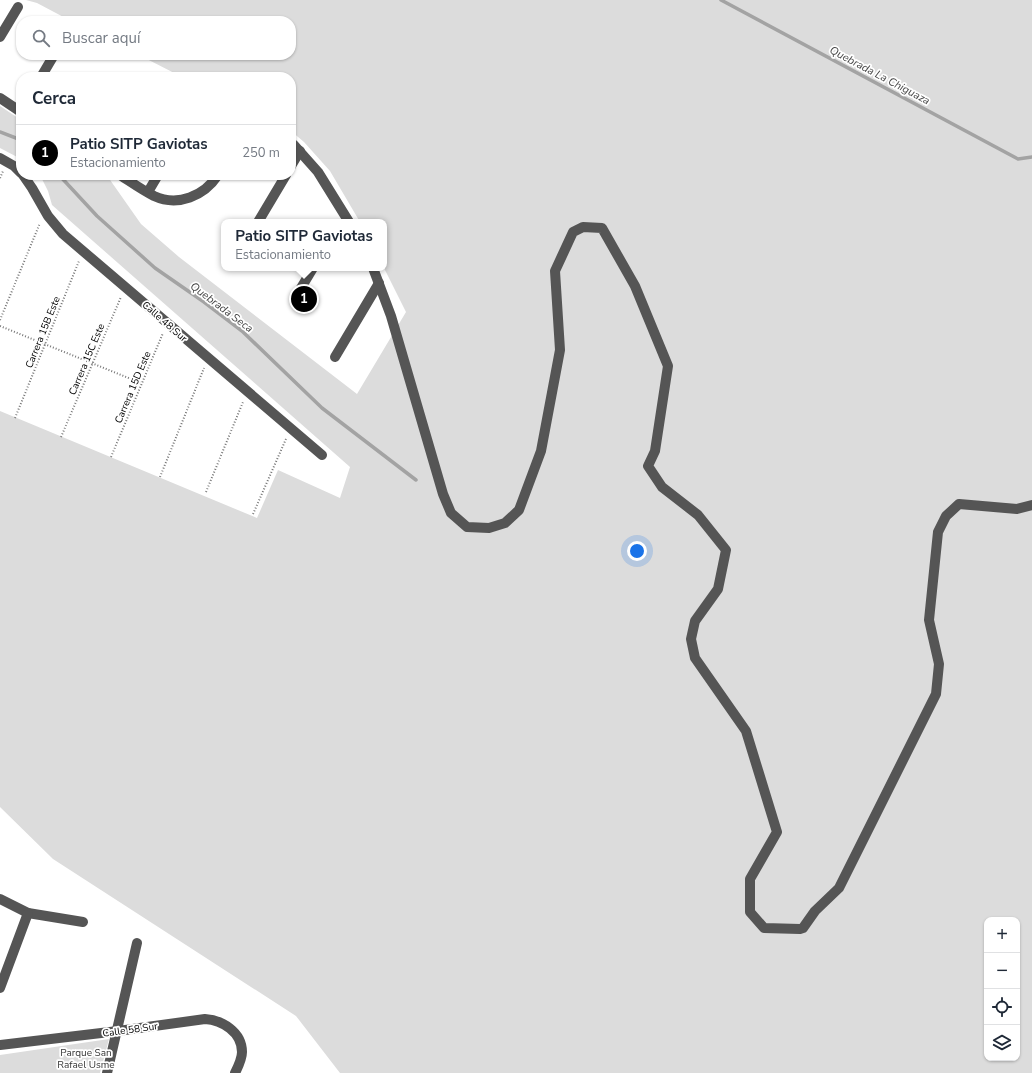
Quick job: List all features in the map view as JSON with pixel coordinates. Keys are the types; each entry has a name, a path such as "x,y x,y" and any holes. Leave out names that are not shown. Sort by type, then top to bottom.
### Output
{"street":[{"path":"0,37 18,7"},
{"path":"44,72 51,60"},
{"path":"0,98 16,108"},
{"path":"296,147 318,172 345,219"},
{"path":"296,158 300,151"},
{"path":"0,158 16,168"},
{"name":"Calle 48 Sur","path":"26,180 45,212 63,234 322,455"},
{"path":"128,180 154,196 167,199 184,200 197,195 207,188 214,180"},
{"path":"148,192 155,180"},
{"path":"260,219 283,180"},
{"path":"374,271 391,316 443,494 451,513 467,527 489,528 505,523 518,510 541,451 560,350 556,271 573,232 583,227 602,228 635,286 668,366 655,451 648,466 662,487 698,515 726,550 718,589 695,620 691,638 695,658 746,731 777,832 750,879 750,912 764,928 803,928 815,911 839,888 936,694 938,664 929,620 938,532 946,516 959,504 1017,509 1032,505"},
{"path":"301,288 311,271"},
{"path":"335,357 379,283"},
{"path":"0,899 28,912 83,922"},
{"path":"0,988 28,912"},
{"path":"107,1073 118,1031 137,943"},
{"name":"Calle 58 Sur","path":"0,1045 118,1031 204,1018 223,1023 232,1030 239,1040 242,1052 240,1063 235,1073"}],"path":[{"path":"0,320 45,212"},
{"name":"Carrera 15B Este","path":"15,418 83,251"},
{"name":"Carrera 15C Este","path":"61,437 125,287"},
{"name":"Carrera 15D Este","path":"111,457 141,383 168,323"},
{"path":"0,326 141,383"},
{"path":"160,477 208,358"},
{"path":"206,492 236,417 248,392"},
{"path":"253,514 291,429"}],"green space":[{"path":"26,0 1032,0 1032,1073 340,1073 296,1016 53,859 0,807 0,411 257,518 278,470 340,498 350,467 52,205 48,191 42,180 110,180 141,224 179,257 357,394 406,312 386,271 387,271 387,219 358,219 330,171 296,135 296,72 172,72 149,60 296,60 296,16 62,16 37,3"},
{"path":"0,106 16,117 16,156 0,148"},
{"name":"Parque San Rafael Usme","path":"109,1039 100,1073 0,1073 0,1055"}],"waterway":[{"name":"Quebrada La Chiguaza","path":"721,0 1018,159 1032,157"},
{"name":"Quebrada Seca","path":"0,132 16,138"},
{"name":"Quebrada Seca","path":"64,180 97,216 155,268 204,302 242,331 322,408 416,480"}],"place":[{"name":"Patio SITP Gaviotas","path":"304,299"}]}
